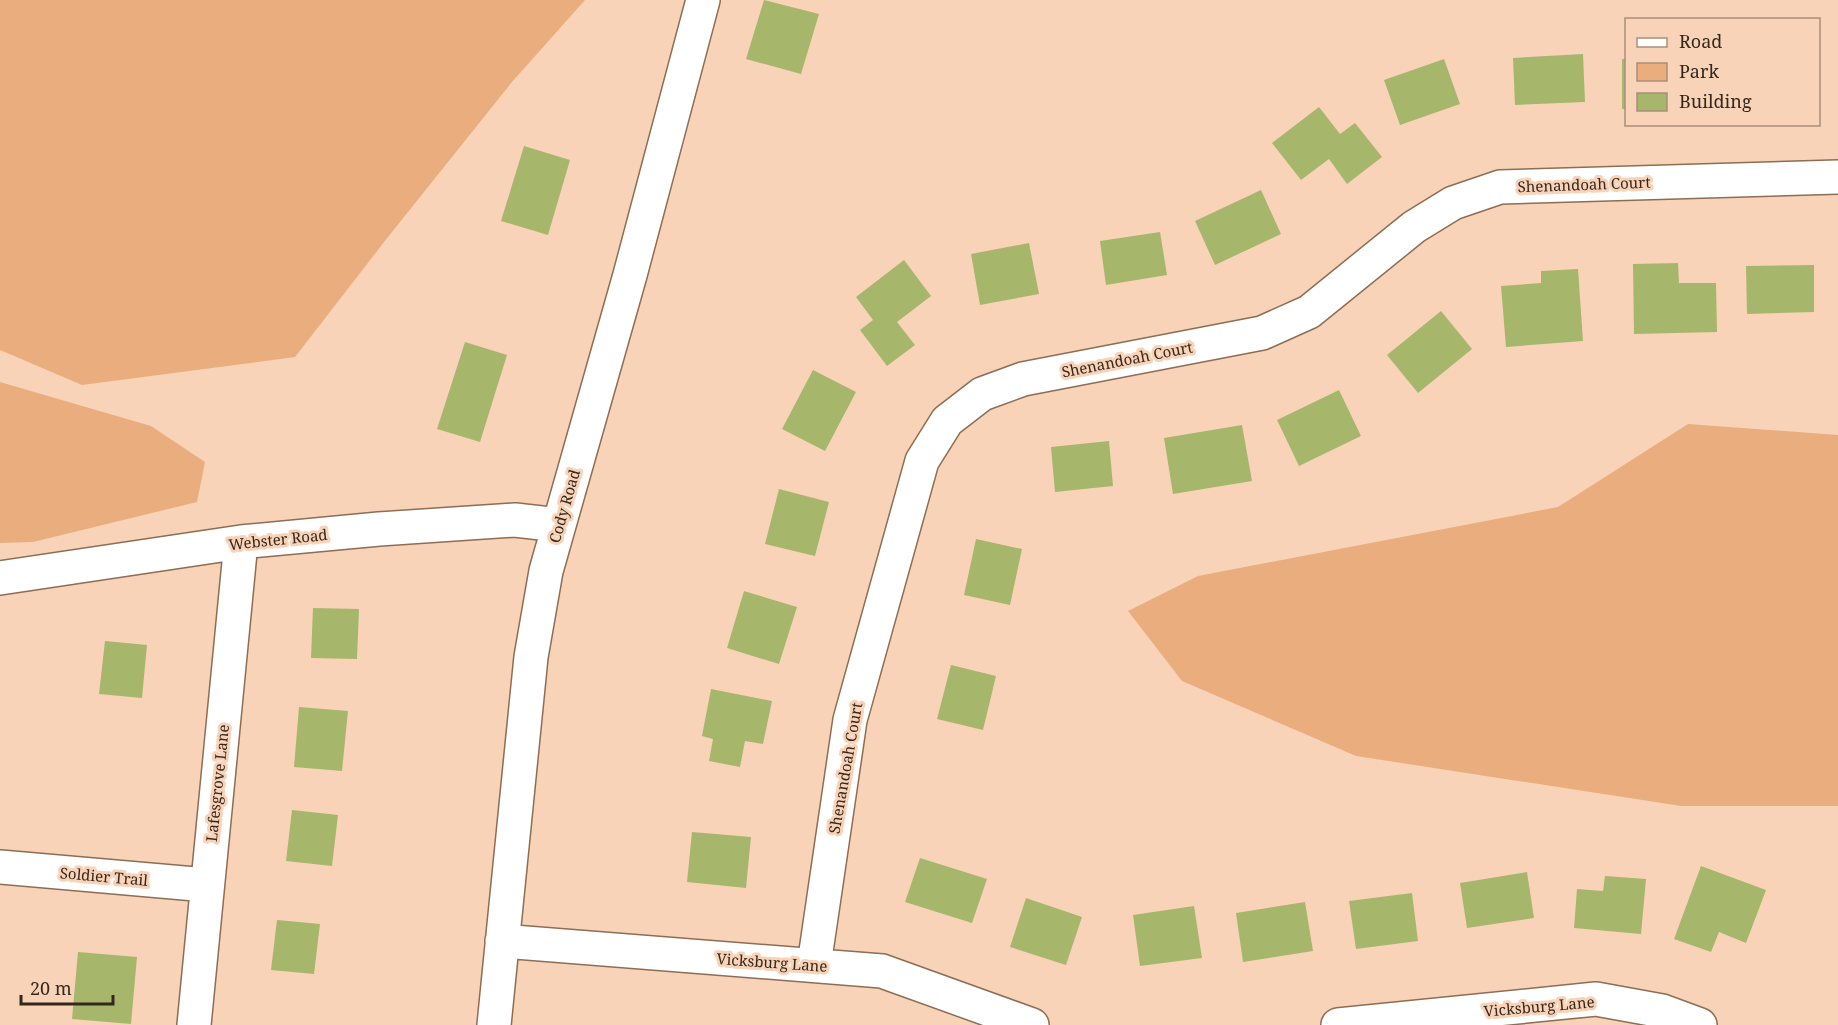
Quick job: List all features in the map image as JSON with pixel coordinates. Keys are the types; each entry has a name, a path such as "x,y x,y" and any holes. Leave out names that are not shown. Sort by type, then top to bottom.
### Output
{"street":[{"name":"Cody Road","path":"494,1025 531,657 546,571 630,275 703,0"},
{"name":"Shenandoah Court","path":"814,965 850,720 922,461 947,421 956,414 982,394 1023,379 1263,333 1309,312 1414,227 1453,203 1500,187 1838,177"},
{"name":"Webster Road","path":"0,578 241,542 379,529 515,520 559,525"},
{"name":"Lafesgrove Lane","path":"194,1025 241,542"},
{"name":"Soldier Trail","path":"0,867 207,885"},
{"name":"Vicksburg Lane","path":"502,941 882,971 1032,1025"},
{"name":"Vicksburg Lane","path":"1338,1025 1596,999 1662,1011 1700,1025"}],"green space":[{"path":"0,0 585,0 512,82 295,357 82,385 0,350"},
{"path":"0,382 151,426 205,462 197,502 33,542 0,543"},
{"path":"1688,424 1838,435 1838,806 1681,806 1356,756 1182,681 1128,611 1198,576 1558,507"}],"building":[{"path":"764,0 819,14 801,74 746,59"},
{"path":"1583,54 1585,102 1515,105 1513,58"},
{"path":"1444,59 1460,104 1400,125 1384,80"},
{"path":"1622,59 1625,59 1625,109 1622,109"},
{"path":"1319,107 1340,134 1355,123 1382,157 1347,184 1329,159 1301,180 1272,143"},
{"path":"524,146 570,160 548,235 501,221"},
{"path":"1261,190 1281,234 1215,265 1195,221"},
{"path":"1160,232 1167,275 1106,285 1100,241"},
{"path":"1029,243 1039,294 980,305 971,254"},
{"path":"904,260 931,296 897,322 915,345 887,366 860,330 873,320 856,297"},
{"path":"1678,263 1679,283 1716,283 1717,332 1634,334 1633,264"},
{"path":"1814,265 1814,312 1747,314 1746,266"},
{"path":"1578,269 1583,341 1506,347 1501,286 1541,283 1541,271"},
{"path":"1441,311 1472,349 1418,393 1387,355"},
{"path":"465,342 507,355 480,442 437,429"},
{"path":"813,370 856,392 825,451 782,429"},
{"path":"1339,390 1361,436 1299,466 1277,420"},
{"path":"1242,425 1252,481 1173,494 1164,438"},
{"path":"1109,441 1113,486 1055,492 1051,447"},
{"path":"779,489 829,502 815,556 765,544"},
{"path":"976,539 1022,549 1010,605 964,595"},
{"path":"744,591 797,607 779,664 727,648"},
{"path":"313,608 359,609 357,659 311,658"},
{"path":"105,641 147,645 142,698 99,694"},
{"path":"951,665 996,676 983,730 937,719"},
{"path":"711,689 772,701 763,744 745,741 740,767 709,761 713,739 702,736"},
{"path":"299,707 348,711 342,771 294,767"},
{"path":"292,810 338,815 332,866 286,861"},
{"path":"692,832 751,837 746,888 687,882"},
{"path":"920,858 987,879 972,923 905,902"},
{"path":"1701,866 1766,890 1746,943 1719,932 1711,952 1674,939"},
{"path":"1527,872 1534,918 1467,928 1460,883"},
{"path":"1605,876 1646,879 1641,934 1574,928 1577,889 1603,891"},
{"path":"1412,893 1418,941 1356,949 1349,901"},
{"path":"1026,898 1082,917 1066,965 1010,947"},
{"path":"1305,902 1313,951 1243,962 1236,913"},
{"path":"1194,906 1202,958 1140,966 1133,915"},
{"path":"277,920 320,924 314,974 271,970"},
{"path":"78,952 137,957 131,1024 72,1019"}]}
